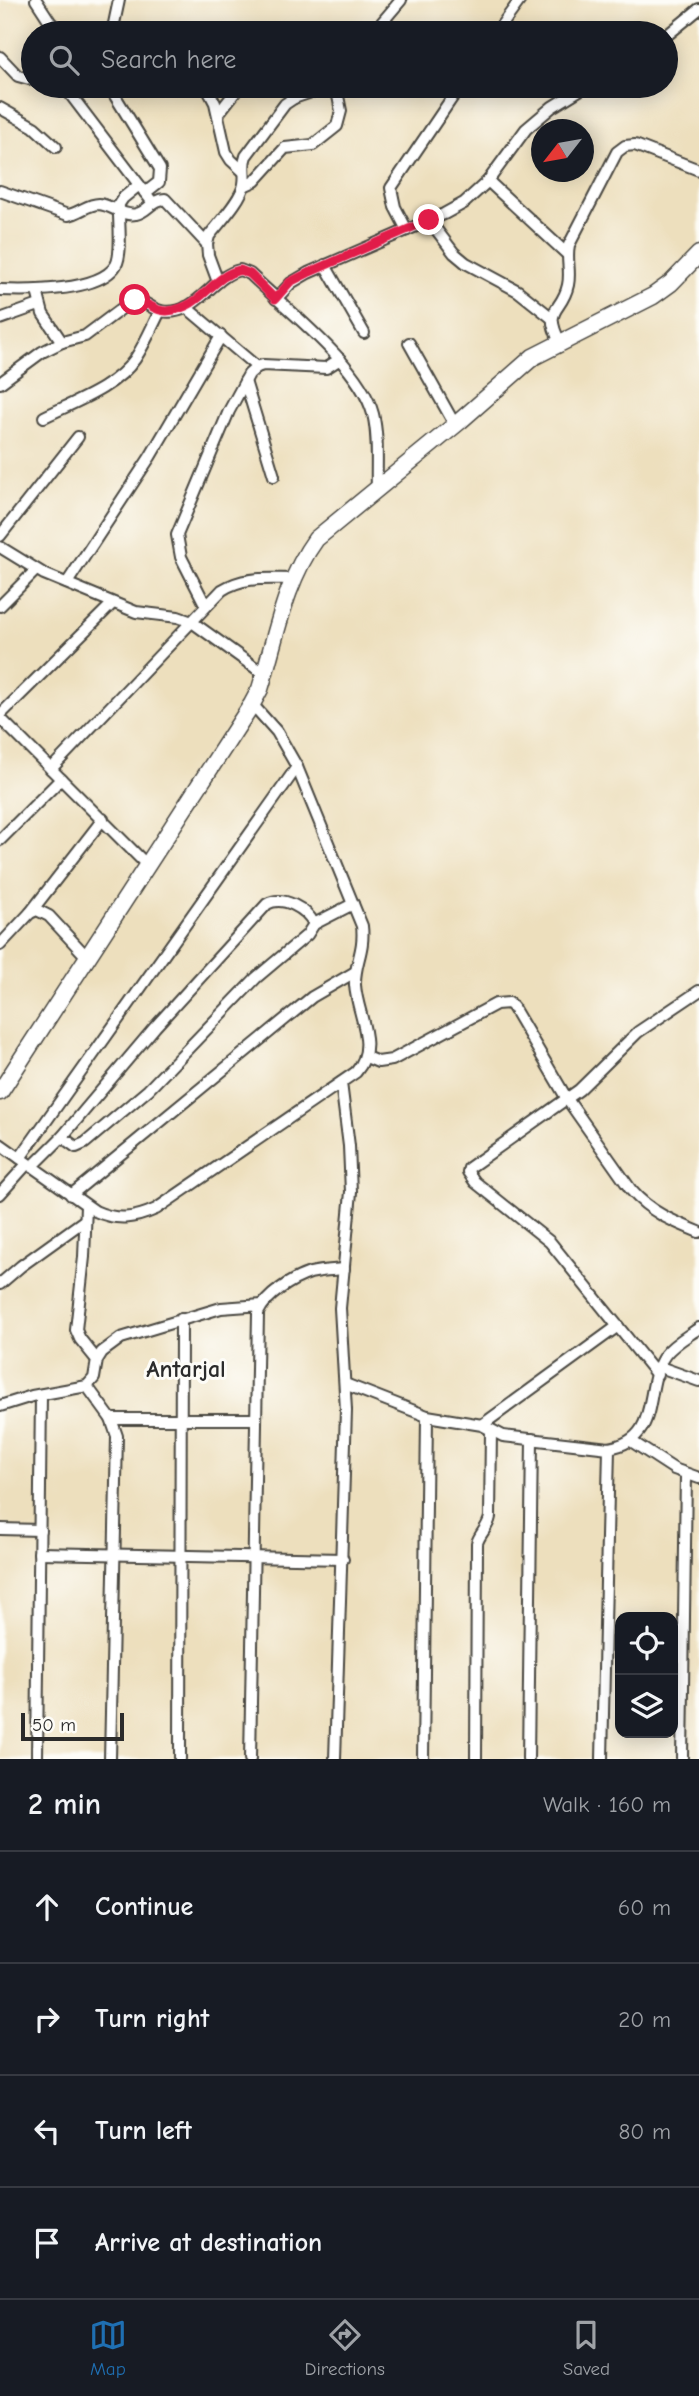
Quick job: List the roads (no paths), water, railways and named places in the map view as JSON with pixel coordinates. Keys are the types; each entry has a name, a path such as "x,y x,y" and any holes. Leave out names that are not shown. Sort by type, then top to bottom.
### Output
{"street":[{"path":"36,0 50,21"},
{"path":"115,21 119,0"},
{"path":"383,21 401,0"},
{"path":"505,21 520,0"},
{"path":"678,26 699,9"},
{"path":"0,57 21,77"},
{"path":"73,98 153,203"},
{"path":"0,290 37,292 65,288 99,278 116,265 119,256 119,211 123,198 159,182 160,169 116,98"},
{"path":"211,98 218,114 226,152 243,171"},
{"path":"218,114 231,98"},
{"path":"207,244 209,236 244,186 246,156 285,104 294,98"},
{"path":"244,186 255,181 285,148 313,145 337,126 341,111 338,98"},
{"path":"407,230 395,207 391,188 452,98"},
{"path":"275,299 290,282 464,203 488,181 526,129 567,98"},
{"path":"0,108 34,127 56,147"},
{"path":"560,342 553,329 552,318 569,282 567,254 617,152 625,146 635,145 699,170"},
{"path":"488,181 567,254"},
{"path":"0,191 60,214 75,214 95,204 135,215 159,199 171,202 207,244 218,282"},
{"path":"429,220 454,253 466,263 519,291 552,318"},
{"path":"0,1092 252,704 264,674 292,579 316,539 533,357 653,296 671,283 699,254"},
{"path":"325,265 364,333"},
{"path":"0,383 42,352 62,342 85,336 135,300 160,311 186,307 200,299 231,272 240,270 250,274 340,359 356,382 373,413 376,430 377,490"},
{"path":"37,292 39,305 62,342"},
{"path":"0,319 39,305"},
{"path":"186,307 257,367"},
{"path":"44,417 98,390 124,372 135,359 160,311"},
{"path":"67,583 150,457 221,336"},
{"path":"409,344 455,425"},
{"path":"206,606 181,557 177,535 222,426 245,381 257,367 274,364 326,368 340,359"},
{"path":"245,381 274,476"},
{"path":"0,536 78,437"},
{"path":"0,547 36,570 136,612 178,617 192,622 264,674"},
{"path":"0,606 36,570"},
{"path":"51,769 222,590 247,579 292,579"},
{"path":"113,603 2,723 147,865"},
{"path":"0,1144 86,1206 110,1218 140,1216 156,1209 341,1083 356,1072 366,1057 367,1048 355,972 362,955 362,926 297,767 276,732 252,704"},
{"path":"0,1194 26,1163 297,767"},
{"path":"0,840 61,779"},
{"path":"0,945 30,913 103,819"},
{"path":"26,1163 62,1137 155,1027 267,904 276,900 282,901 306,912 314,925"},
{"path":"62,1137 76,1147 85,1143 148,1090 257,978 307,935 314,925 353,904"},
{"path":"30,913 37,910 50,916 87,957"},
{"path":"71,1195 312,997 355,972"},
{"path":"698,994 638,1032 589,1082 472,1164 468,1172 475,1182 551,1242 618,1326 659,1371 699,1381"},
{"path":"366,1057 379,1062 392,1060 496,1004 509,1003 566,1099 642,1203 668,1219 699,1232"},
{"path":"335,1759 343,1559 345,1384 340,1308 351,1192 349,1146 341,1083"},
{"path":"86,1206 84,1257 76,1330 97,1360"},
{"path":"0,1284 85,1220"},
{"path":"250,1759 257,1323 262,1305 268,1298 309,1273 344,1269"},
{"path":"0,1406 87,1386 94,1378 97,1360 102,1352 121,1338 221,1308 262,1305"},
{"path":"180,1759 181,1320"},
{"path":"486,1427 618,1326"},
{"path":"345,1384 427,1416 486,1427 503,1436 609,1448 631,1441 645,1423 663,1357 699,1328"},
{"path":"87,1386 111,1419 117,1436 110,1759"},
{"path":"37,1759 41,1395"},
{"path":"424,1759 427,1416"},
{"path":"111,1419 255,1419"},
{"path":"476,1759 477,1543 478,1537 489,1524 490,1517 486,1427"},
{"path":"528,1759 532,1439"},
{"path":"631,1441 686,1475 699,1478"},
{"path":"602,1759 609,1448"},
{"path":"682,1759 686,1475"},
{"path":"0,1529 40,1530"},
{"path":"39,1553 343,1559"}],"district":[{"name":"Antarjal","path":"186,1369"}]}
